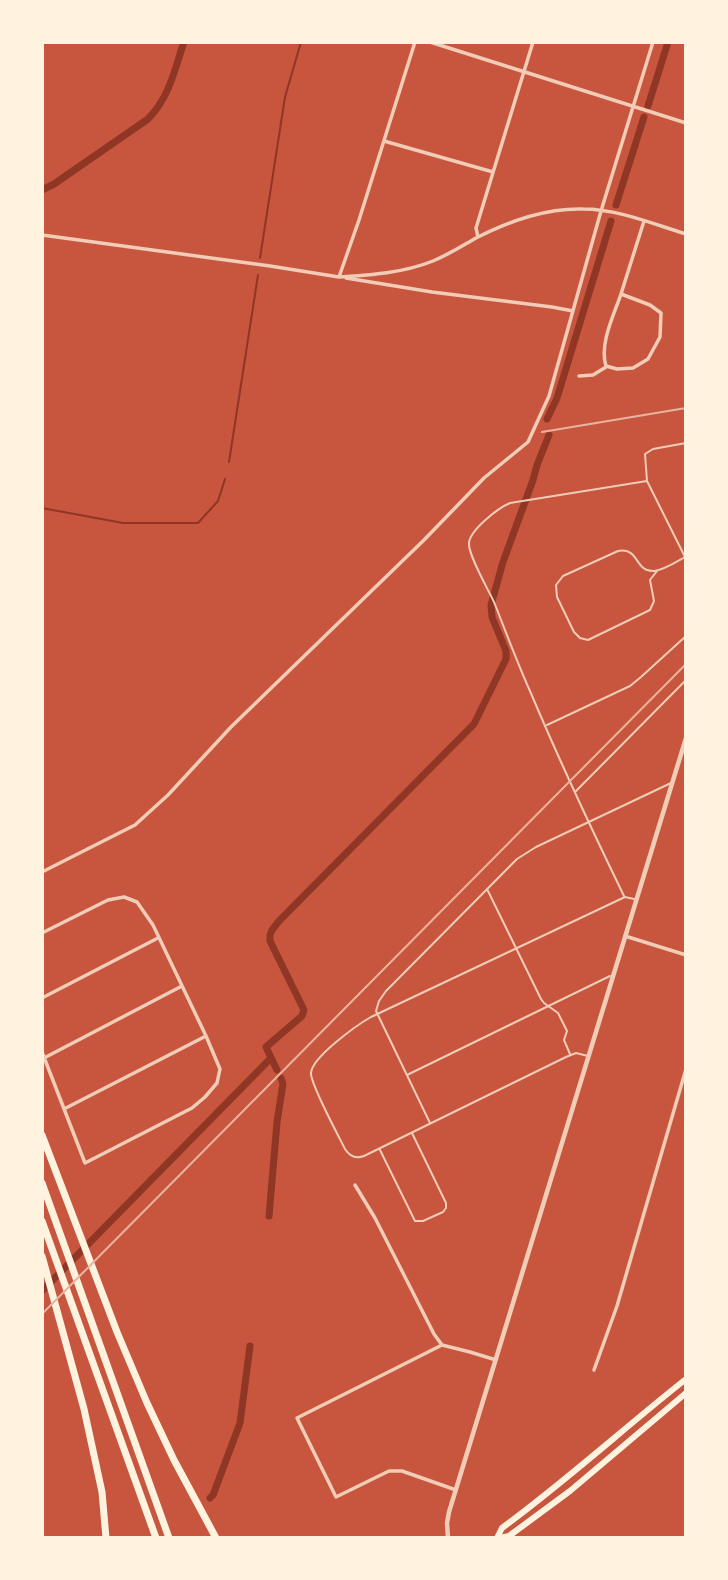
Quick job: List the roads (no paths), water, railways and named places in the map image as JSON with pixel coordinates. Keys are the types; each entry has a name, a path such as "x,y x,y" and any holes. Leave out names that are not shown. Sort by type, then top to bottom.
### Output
{"highway":[{"path":"42,1135 78,1234 152,1415 216,1538"},
{"path":"42,1183 169,1538"},
{"path":"42,1222 156,1538"},
{"path":"42,1256 84,1409 102,1492 106,1538"}],"main road":[{"path":"686,1379 502,1528 499,1538 509,1536 570,1491 686,1393"}],"street":[{"path":"339,277 415,42"},
{"path":"429,42 686,123"},
{"path":"478,237 476,228 533,42"},
{"path":"42,872 135,825 497,467 528,442 549,396 601,211 653,42"},
{"path":"384,141 493,172"},
{"path":"339,277 378,274 418,266 436,260 478,237 541,213 583,208 623,214 686,234"},
{"path":"606,366 603,358 607,338 644,221"},
{"path":"42,235 573,311"},
{"path":"579,376 593,375 606,366 617,369 633,368 648,359 660,337 661,313 650,305 621,294"},
{"path":"448,1538 447,1524 456,1490 686,738"},
{"path":"42,933 108,900 124,897 137,902 159,937 220,1069 217,1083 192,1108 85,1163 42,1052"},
{"path":"625,936 686,955"},
{"path":"42,998 159,937"},
{"path":"44,1058 182,986"},
{"path":"64,1110 206,1036"},
{"path":"594,1370 617,1306 686,1069"},
{"path":"355,1185 442,1345 496,1360"},
{"path":"442,1345 296,1418 336,1497 390,1471 402,1471 456,1490"}],"lane":[{"path":"657,571 645,570 628,550 618,551 563,576 557,582 555,592 575,632 580,638 588,640 650,610 654,601 650,580 657,571 685,558 648,481 645,454 648,451 686,443"},
{"path":"625,897 545,726 470,550 469,539 498,509 510,503 648,481"},
{"path":"545,726 630,685 686,636"},
{"path":"575,792 686,680"},
{"path":"430,1123 377,1014 376,1009 386,991 517,859 673,782"},
{"path":"487,889 541,999 558,1013 566,1031 564,1040 571,1055"},
{"path":"589,1056 576,1053 571,1055 361,1157 348,1153 314,1086 311,1073 314,1065 335,1043 377,1014 625,897 636,900"},
{"path":"407,1075 614,975"},
{"path":"380,1149 415,1221 423,1221 443,1212 446,1203 412,1133"}],"waterway":[{"path":"42,190 148,119 162,101 184,42"},
{"path":"260,258 285,97 301,42"},
{"path":"648,106 668,42"},
{"path":"616,205 644,117"},
{"path":"547,419 557,398 611,221"},
{"path":"229,462 258,275"},
{"path":"277,1070 266,1047 302,1016 304,1010 270,941 272,930 474,724 506,659 506,651 492,617 491,605 503,562 549,435"},
{"path":"42,508 123,523 198,523 218,501 225,479"},
{"path":"42,1291 271,1058"},
{"path":"269,1216 283,1084 281,1078"},
{"path":"210,1498 240,1423 250,1346"}],"railway":[{"path":"542,432 686,408"},
{"path":"42,1314 686,664"}]}
